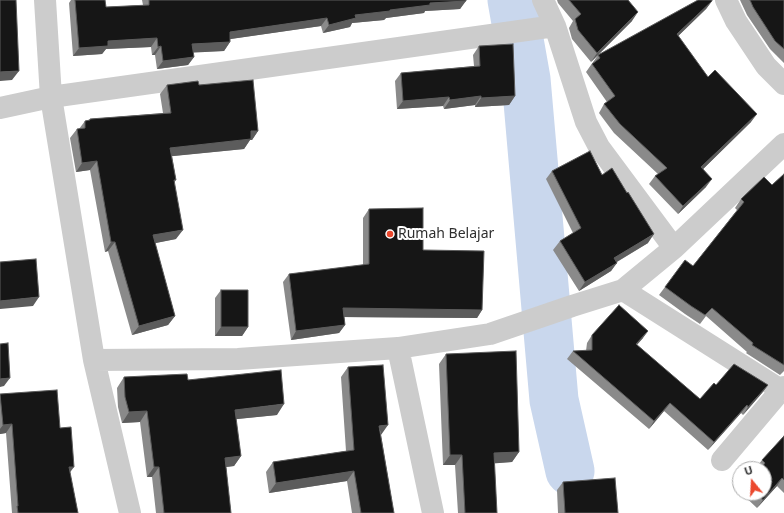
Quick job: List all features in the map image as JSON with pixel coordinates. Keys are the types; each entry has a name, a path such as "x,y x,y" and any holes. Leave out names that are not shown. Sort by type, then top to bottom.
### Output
{"street":[{"path":"45,0 51,97 94,360 130,513"},
{"path":"543,0 586,122 599,148 674,248"},
{"path":"726,0 736,21 766,66 784,84"},
{"path":"0,108 51,97 552,26"},
{"path":"94,360 238,359 398,348 490,334 623,290 674,248 784,144"},
{"path":"623,290 782,389 722,460"},
{"path":"398,348 433,513"}],"building":[{"path":"0,0 16,0 19,71 0,72"},
{"path":"75,0 105,0 106,7 149,5 149,0 466,1 430,3 430,5 355,15 356,18 329,25 327,18 230,32 230,42 192,44 194,57 163,61 161,46 158,47 157,38 108,41 108,46 79,48"},
{"path":"569,0 628,0 638,12 597,53 578,30 575,19 581,14"},
{"path":"698,0 712,1 677,34 708,77 715,70 757,114 701,167 712,179 683,206 655,176 667,168 620,124 604,104 615,96 592,64 600,58 598,55"},
{"path":"750,0 784,0 784,49 775,41"},
{"path":"513,44 515,96 481,98 481,96 450,100 449,97 403,101 401,73 480,66 479,46"},
{"path":"253,80 258,131 251,131 251,139 170,148 183,230 153,235 175,316 139,326 115,242 111,242 97,161 82,163 77,129 85,128 85,121 90,119 171,113 167,85 198,81 199,85"},
{"path":"590,151 602,175 612,168 654,234 614,258 617,263 585,282 560,241 581,228 552,171"},
{"path":"784,174 784,365 752,345 753,343 712,308 705,315 665,287 685,260 693,266 744,202 741,199 764,177 772,185"},
{"path":"423,208 423,250 484,251 482,310 343,308 345,325 296,331 289,274 369,264 369,209"},
{"path":"36,259 39,297 0,301 0,262"},
{"path":"221,290 248,290 248,327 221,327"},
{"path":"619,305 648,331 636,344 700,399 714,383 716,385 734,364 768,385 748,407 747,405 714,442 670,403 654,421 573,351 592,350 592,335"},
{"path":"8,343 10,378 0,379 0,344"},
{"path":"516,351 519,452 494,453 497,513 465,513 462,455 450,455 446,354"},
{"path":"383,365 388,425 379,426 394,513 361,513 354,471 276,483 273,462 354,450 348,367"},
{"path":"281,370 284,404 235,410 241,456 225,458 231,513 164,513 159,467 154,467 147,411 129,412 125,397 124,377 187,374 188,380"},
{"path":"57,390 60,428 71,427 74,467 69,467 78,513 18,513 12,424 3,425 0,394"},
{"path":"784,436 784,480 782,478 772,490 772,461 762,460"},
{"path":"615,478 618,513 565,513 563,482"}],"waterway":[{"path":"512,0 526,79 554,400 570,471"}],"place":[{"name":"Rumah Belajar","path":"390,234"}]}
